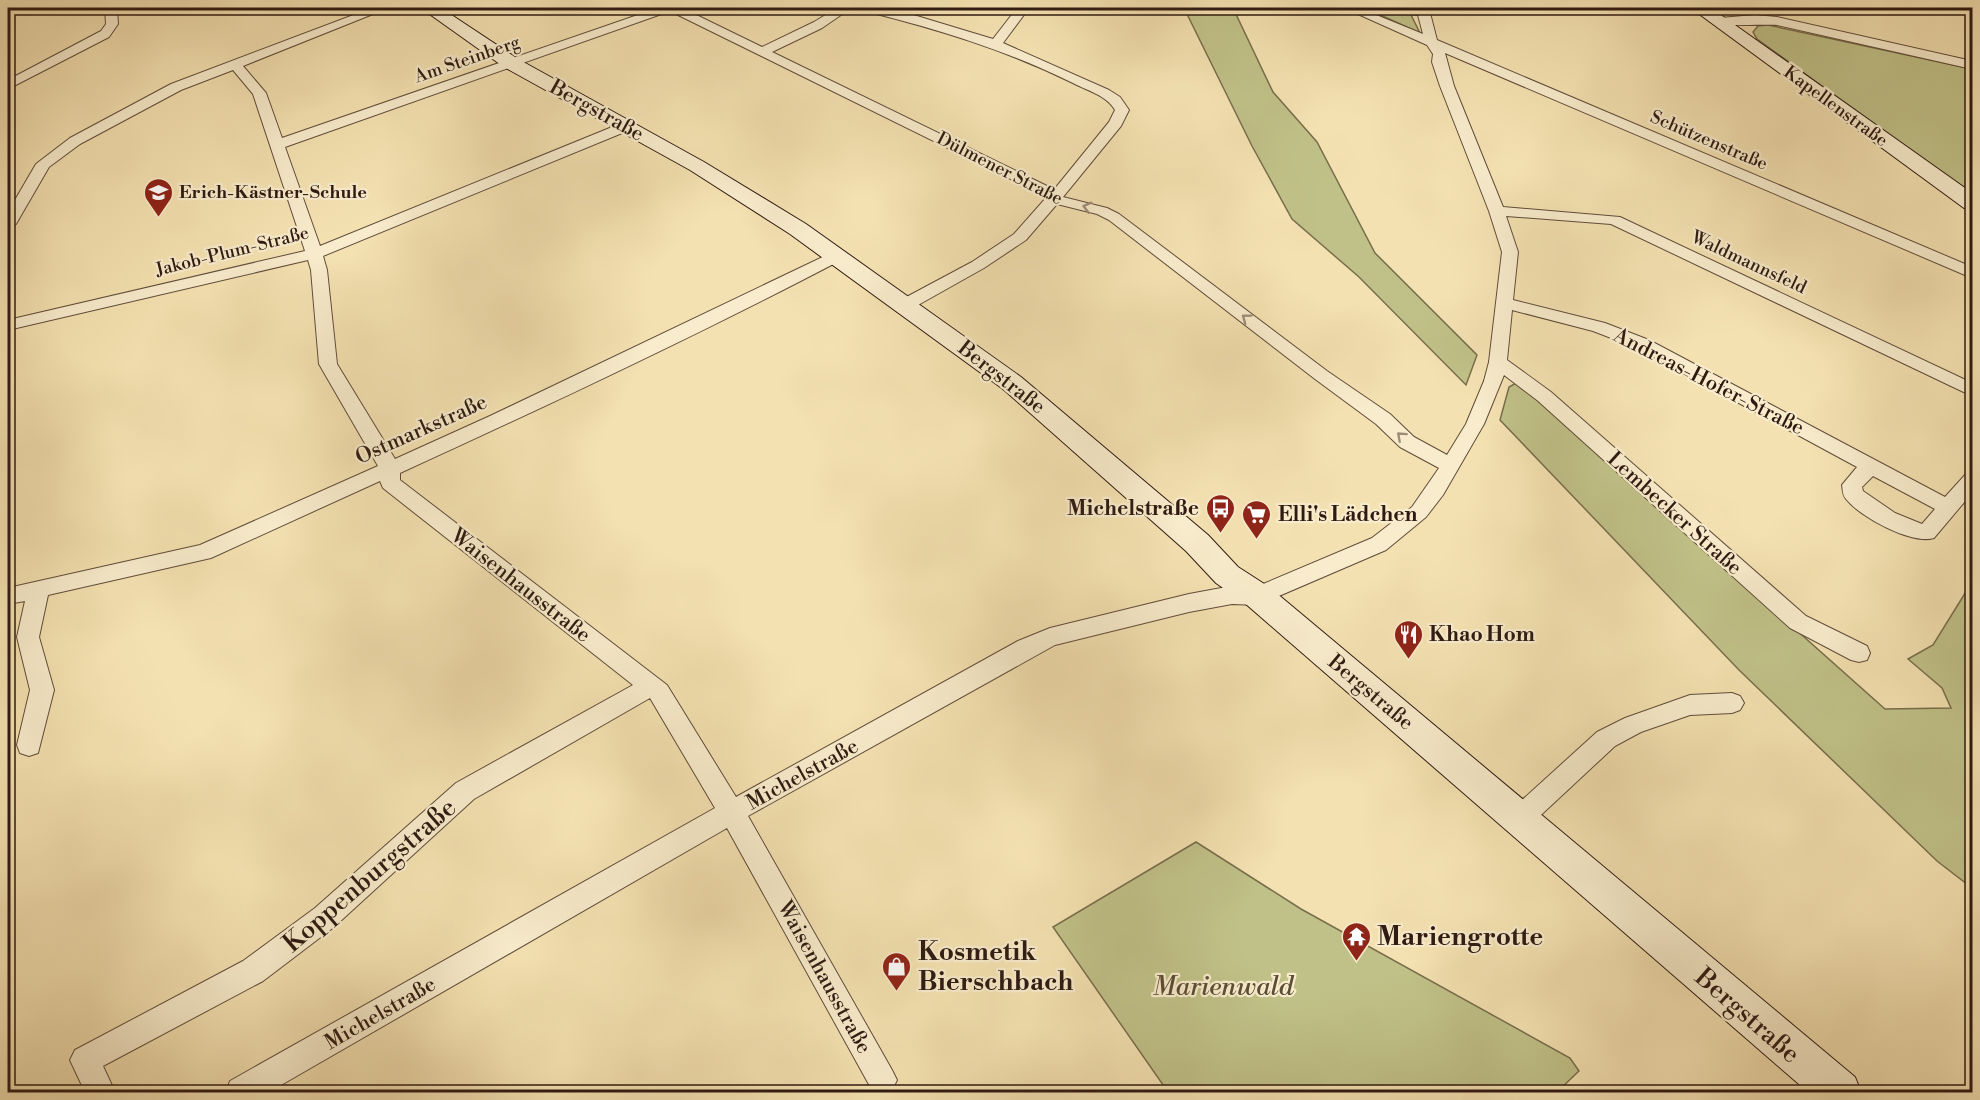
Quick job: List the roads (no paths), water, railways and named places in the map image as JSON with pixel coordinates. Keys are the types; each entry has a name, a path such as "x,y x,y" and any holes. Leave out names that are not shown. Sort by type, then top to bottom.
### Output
{"street":[{"path":"8,85 105,34 112,24 111,8"},
{"path":"8,224 39,169 58,151 149,99 382,8"},
{"name":"Bergstraße","path":"430,8 511,63 627,126 771,211 837,256 1035,401 1197,543 1227,575 1258,596 1520,819 1820,1086"},
{"name":"Am Steinberg","path":"277,145 668,8"},
{"name":"Dülmener Straße","path":"673,8 1042,189 1053,199 1102,211 1114,217 1321,375 1375,413 1407,442 1450,466"},
{"path":"763,51 818,25 845,8"},
{"path":"868,8 938,24 996,43 1040,61 1107,95 1122,110 1110,131 1027,231 1004,249 905,305"},
{"path":"996,43 1023,8"},
{"path":"1392,8 1429,9"},
{"name":"Kapellenstraße","path":"1700,8 1972,203"},
{"name":"Michelstraße","path":"241,1092 732,812 1026,648 1050,637 1233,594 1258,596 1379,544 1419,512 1436,490 1475,424 1493,381 1498,362 1506,303 1509,252 1497,211 1447,86 1439,62 1439,54 1431,42 1429,9"},
{"name":"Schützenstraße","path":"1355,10 1972,273"},
{"path":"1720,22 1755,19 1777,21 1972,65"},
{"name":"Waisenhausstraße","path":"236,64 259,93 306,227 319,270 328,364 390,470 390,483 651,686 665,700 719,794 732,812 882,1080"},
{"name":"Jakob-Plum-Straße","path":"8,325 313,254 627,126"},
{"name":"Waldmannsfeld","path":"1497,211 1614,220 1972,390"},
{"name":"Ostmarkstraße","path":"8,596 204,552 390,470 641,353 837,256"},
{"name":"Andreas-Hofer-Straße","path":"1506,303 1599,327 1643,344 1948,507"},
{"name":"Lembecker Straße","path":"1498,362 1544,396 1798,622 1859,653"},
{"path":"1871,465 1852,485 1853,494 1861,502 1906,527 1921,532 1927,531 1972,480"},
{"path":"29,745 42,690 28,637 39,589"},
{"name":"Koppenburgstraße","path":"100,1092 85,1060 113,1042 177,1012 273,958 331,913 438,810 465,791 651,686"},
{"path":"1520,819 1606,739 1620,730 1690,705 1732,703"}],"place":[{"name":"Erich-Kästner-Schule","path":"158,218"},
{"name":"Michelstraße","path":"1220,534"},
{"name":"Elli's Lädchen","path":"1257,540"},
{"name":"Khao Hom","path":"1408,660"},
{"name":"Mariengrotte","path":"1356,962"},
{"name":"Kosmetik Bierschbach","path":"897,992"}],"park label":[{"name":"Marienwald","path":"1223,986"}]}
